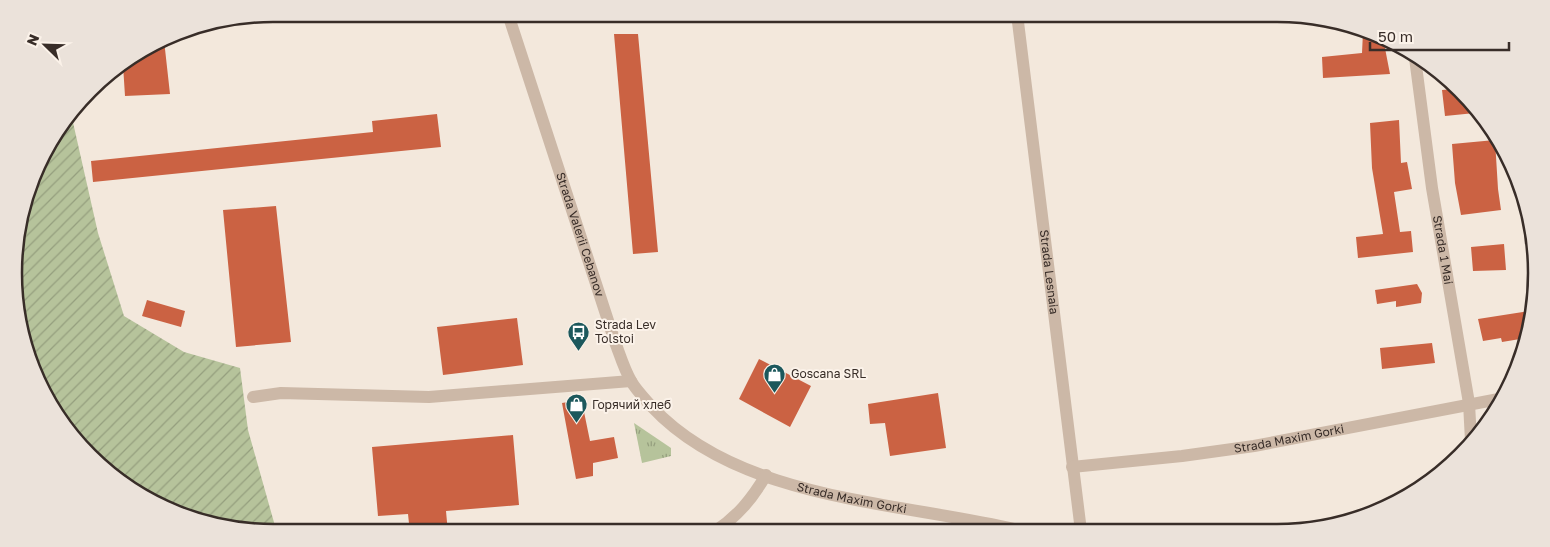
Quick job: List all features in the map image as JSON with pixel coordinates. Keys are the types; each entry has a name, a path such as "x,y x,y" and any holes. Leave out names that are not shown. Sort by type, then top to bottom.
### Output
{"street":[{"name":"Strada Valerii Cebanov","path":"511,22 615,342 631,381 664,420 708,449 738,465"},
{"name":"Strada Lesnaia","path":"1018,22 1080,524"},
{"name":"Strada 1 Mai","path":"1416,65 1432,188 1469,403 1470,433"},
{"path":"253,397 281,393 429,397 631,381"},
{"name":"Strada Maxim Gorki","path":"1072,467 1182,456 1254,446 1494,399"},
{"name":"Strada Maxim Gorki","path":"738,465 789,483 862,502 983,524"},
{"path":"724,524 743,509 755,495 766,475"}],"green space":[{"path":"73,122 98,233 124,316 184,352 240,368 248,430 274,524 257,524 209,516 162,499 148,491 121,473 96,451 74,426 48,385 36,354 27,322 22,274 23,257 27,225 36,193 48,162"},
{"path":"634,423 671,448 671,456 642,463"}],"building":[{"path":"614,34 638,34 658,252 633,254"},
{"path":"1363,38 1385,47 1390,74 1323,78 1322,57 1362,53"},
{"path":"165,47 170,94 125,96 123,72"},
{"path":"1442,90 1447,90 1470,114 1445,116"},
{"path":"437,114 441,147 93,182 91,161 373,132 372,121"},
{"path":"1399,120 1401,163 1407,162 1412,189 1394,192 1400,232 1411,231 1413,252 1358,258 1356,237 1383,234 1372,168 1370,123"},
{"path":"1489,141 1496,151 1501,210 1461,215 1455,183 1452,144"},
{"path":"276,206 291,342 236,347 223,210"},
{"path":"1504,244 1506,270 1473,271 1471,247"},
{"path":"1417,284 1422,293 1421,303 1396,307 1396,301 1377,304 1375,290"},
{"path":"147,300 185,311 181,327 142,316"},
{"path":"1524,312 1519,339 1502,342 1501,338 1483,341 1478,319"},
{"path":"517,318 523,365 443,375 437,327"},
{"path":"1432,343 1435,363 1382,369 1380,348"},
{"name":"Goscana SRL","path":"759,359 811,386 790,427 739,399"},
{"path":"938,393 946,448 890,456 885,423 870,424 868,404"},
{"name":"Горячий хлеб","path":"574,401 583,407 590,441 614,437 618,458 593,463 593,476 576,479 562,403"},
{"path":"513,435 519,505 446,511 447,524 409,524 408,514 378,516 372,447"}],"place":[{"name":"Strada Lev Tolstoi","path":"579,351"},
{"name":"Goscana SRL","path":"775,393"},
{"name":"Горячий хлеб","path":"576,424"}]}
